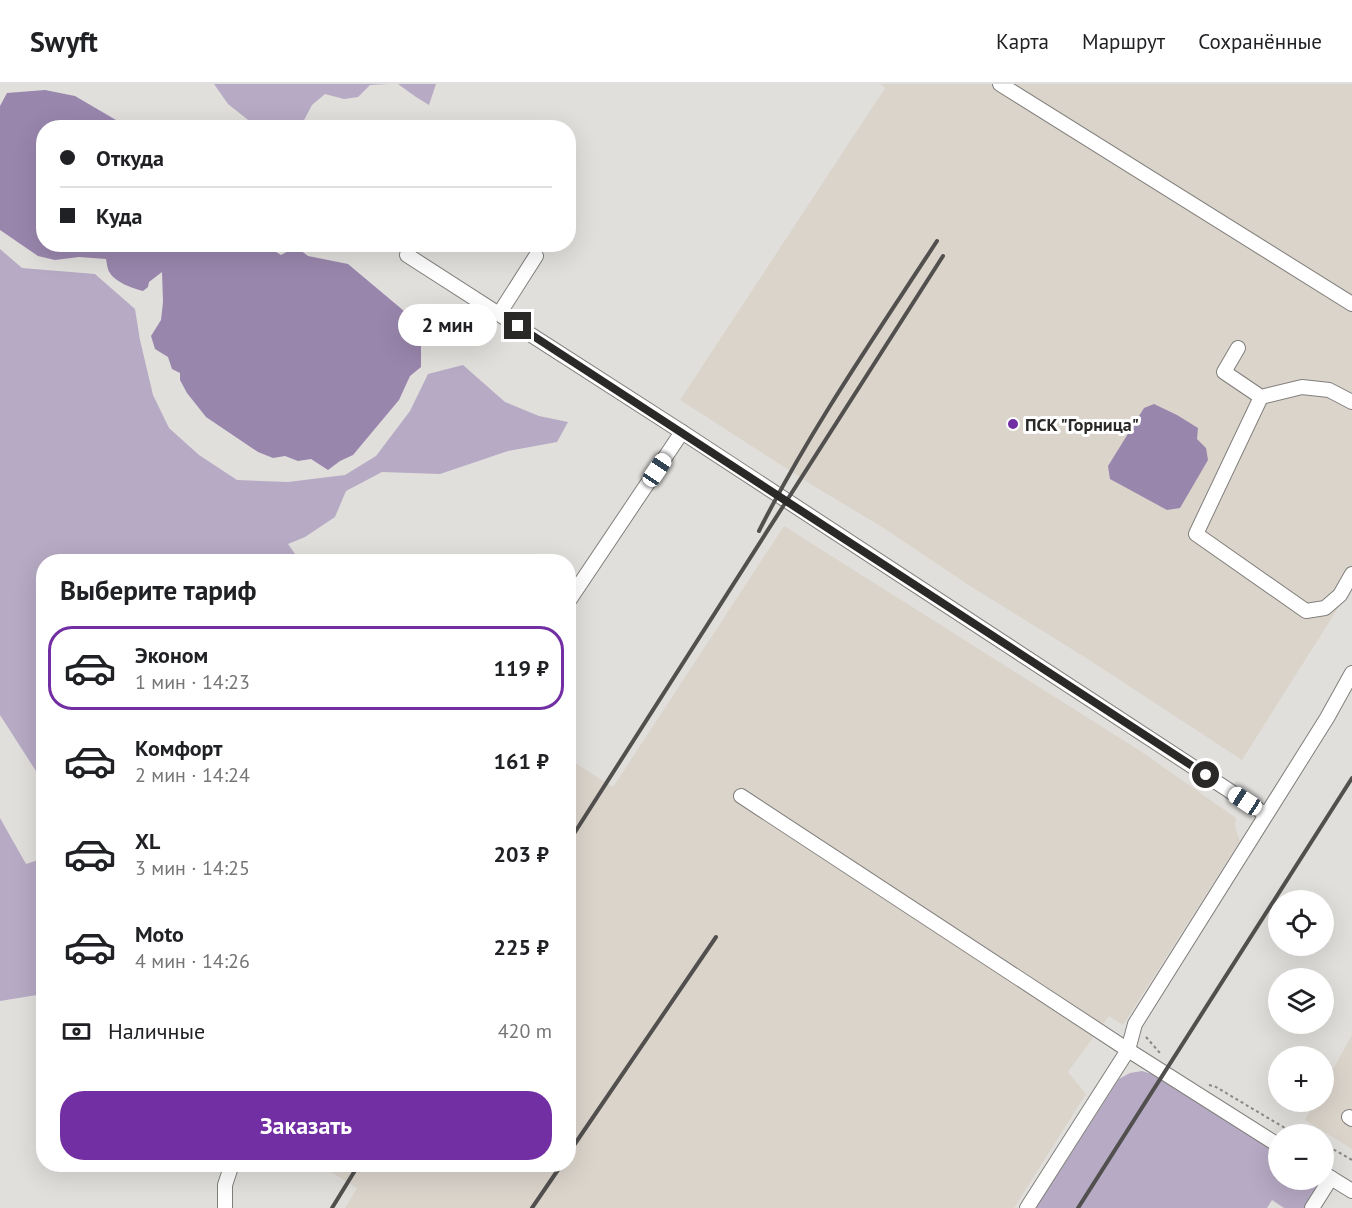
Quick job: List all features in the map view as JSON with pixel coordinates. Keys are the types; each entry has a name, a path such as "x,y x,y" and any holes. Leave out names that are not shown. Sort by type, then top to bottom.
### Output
{"street":[{"path":"1000,84 1352,304"},
{"path":"407,255 682,432 1265,814"},
{"path":"499,314 536,256"},
{"path":"1238,348 1224,372 1261,397 1302,387 1329,390 1352,402"},
{"path":"1261,397 1196,534 1306,611 1325,608 1340,595 1352,574"},
{"path":"576,590 682,432"},
{"path":"1027,1208 1128,1050 1135,1024 1327,718 1352,673"},
{"path":"741,796 1128,1050 1268,1139"},
{"path":"225,1208 225,1185 229,1172"},
{"path":"1334,1179 1352,1191"},
{"path":"1312,1208 1320,1190"}],"path":[{"path":"1135,1024 1160,1053"},
{"path":"1206,1084 1216,1087 1278,1124"},
{"path":"1334,1150 1352,1160"}],"shaded area":[{"path":"214,84 389,84 370,85 358,97 344,99 325,94 312,105 304,120 248,120 228,104"},
{"path":"398,84 436,84 429,105"},
{"path":"880,84 1352,84 1352,586 1242,760 882,527 680,400 885,88"},
{"path":"45,90 75,96 116,120 36,120 36,252 276,252 281,255 287,252 303,252 308,256 348,264 421,327 421,367 410,376 399,400 353,455 328,470 311,459 298,461 285,456 273,458 258,452 206,417 187,393 180,380 180,373 172,369 168,357 155,349 151,336 161,320 162,272 149,282 148,287 143,291 139,290 125,285 112,276 106,259 79,257 55,260 38,256 0,230 0,106 7,93"},
{"path":"0,249 22,268 95,274 135,309 153,395 169,428 199,455 237,480 288,482 345,475 376,456 410,411 428,374 463,365 505,402 539,416 568,422 557,442 508,451 440,474 382,472 346,491 335,517 305,537 288,544 295,554 36,554 36,771 0,715"},
{"path":"1154,404 1198,428 1197,439 1206,448 1208,460 1180,508 1167,510 1110,479 1108,466 1144,408"},
{"path":"784,526 1139,750 1236,818 1235,827 1240,841 1123,1025 1109,1016 1068,1072 1086,1094 1014,1208 345,1208 357,1188 331,1172 576,1172 576,763 613,787"},
{"path":"0,818 26,864 36,861 36,995 0,1001"},
{"path":"1352,1035 1352,1149 1334,1138 1334,1124 1311,1124 1305,1120 1309,1112 1334,1112 1334,1067"},
{"path":"1142,1071 1154,1075 1268,1148 1268,1190 1316,1190 1305,1208 1284,1208 1272,1200 1267,1208 1036,1208 1119,1079 1130,1073"}],"railway":[{"path":"759,531 821,420 937,241"},
{"path":"576,830 943,256"},
{"path":"1078,1208 1352,778"},
{"path":"576,1142 716,937"},
{"path":"332,1208 354,1172"},
{"path":"532,1208 557,1172"}],"place":[{"name":"ПСК \"Горница\"","path":"1013,424"}],"route":[{"path":"518,326 1206,775"}]}
